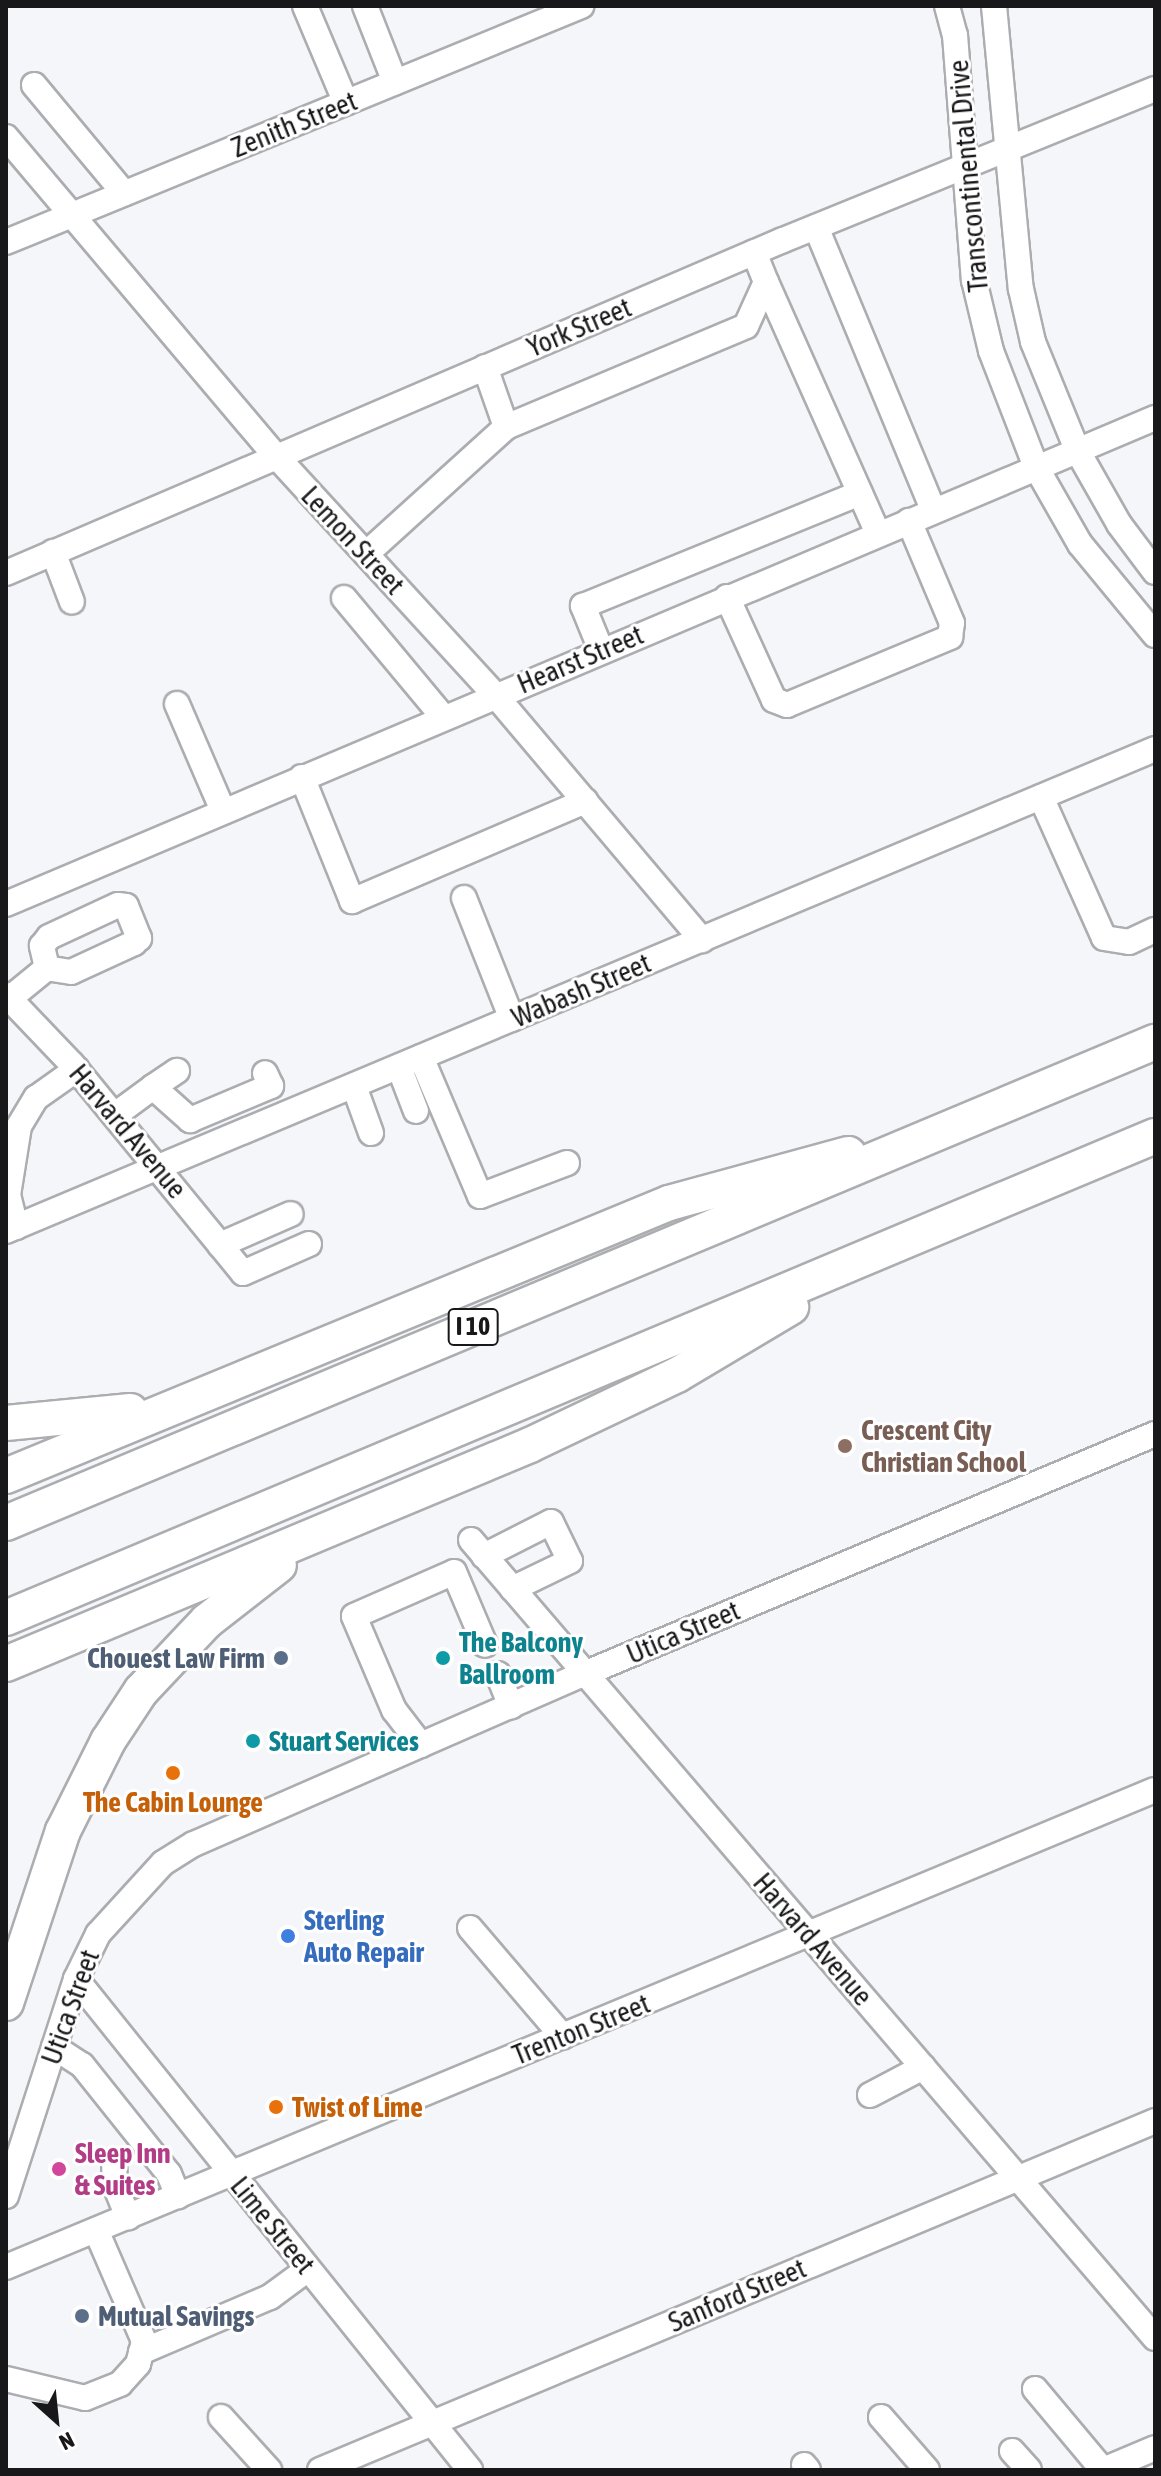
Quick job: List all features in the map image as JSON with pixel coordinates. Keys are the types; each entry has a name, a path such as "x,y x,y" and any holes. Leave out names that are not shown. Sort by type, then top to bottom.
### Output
{"highway":[{"name":"I 10","path":"6,1523 1155,1042"},
{"path":"6,1476 669,1203 792,1167 942,1132"},
{"path":"6,1618 1155,1136"},
{"path":"6,2003 63,1831 108,1741 141,1691 207,1621 258,1579 328,1536 677,1375 885,1249"},
{"path":"6,1423 131,1410 234,1381"},
{"path":"6,1664 418,1493"}],"street":[{"path":"305,6 346,103"},
{"path":"365,6 395,82"},
{"name":"Zenith Street","path":"6,242 581,6"},
{"name":"Transcontinental Drive","path":"947,6 955,35 974,280 991,351 1036,467 1080,544 1155,635"},
{"name":"Transcontinental Drive","path":"994,6 1021,289 1033,342 1077,450 1119,524 1155,572"},
{"path":"34,85 124,193"},
{"name":"York Street","path":"6,573 754,252 1008,152 1155,89"},
{"name":"Lemon Street","path":"6,137 276,456 495,695 702,940"},
{"path":"816,227 933,510"},
{"path":"754,252 878,534"},
{"path":"366,554 506,427 746,326 766,282"},
{"path":"485,367 506,427"},
{"name":"Hearst Street","path":"6,904 1155,418"},
{"path":"601,650 583,606 860,493"},
{"path":"727,597 774,700 787,705 950,637 952,623 909,521"},
{"path":"53,552 72,602"},
{"path":"344,598 443,717"},
{"path":"177,704 223,811"},
{"name":"Wabash Street","path":"11,1229 1155,749"},
{"path":"302,777 352,901 585,801"},
{"path":"1041,797 1104,938 1129,942 1155,930"},
{"path":"464,898 512,1019"},
{"path":"10,1004 47,968"},
{"name":"Harvard Avenue","path":"10,1004 77,1069 243,1273 309,1244"},
{"path":"410,1062 416,1111"},
{"path":"410,1062 480,1196 567,1163"},
{"path":"11,1229 8,1195 19,1126 36,1098 77,1069"},
{"path":"115,1115 177,1071"},
{"path":"153,1087 190,1120 271,1086 265,1073"},
{"path":"354,1086 371,1133"},
{"path":"220,1245 291,1214"},
{"name":"Utica Street","path":"6,2196 76,1979 98,1934 163,1863 194,1844 584,1674 1153,1438"},
{"name":"Harvard Avenue","path":"512,1589 570,1561 551,1522 477,1548 584,1674 1155,2338"},
{"path":"421,1745 394,1710 354,1616 454,1572 485,1645"},
{"path":"498,1674 511,1706"},
{"name":"Trenton Street","path":"6,2267 1155,1790"},
{"path":"470,1928 563,2037"},
{"name":"Lime Street","path":"76,1979 470,2470"},
{"path":"54,2047 82,2065 122,2146 169,2174 178,2196"},
{"path":"870,2095 923,2067"},
{"name":"Sanford Street","path":"320,2470 1155,2121"},
{"path":"122,2146 115,2185 128,2217"},
{"path":"6,2379 85,2398 120,2384 138,2364 144,2341 96,2230"},
{"path":"141,2352 270,2297 308,2269"},
{"path":"1035,2389 1103,2470 1155,2448"},
{"path":"221,2417 269,2470"},
{"path":"881,2417 927,2470"},
{"path":"1012,2451 1029,2470"}],"place":[{"name":"Crescent City Christian School","path":"845,1446"},
{"name":"Chouest Law Firm","path":"281,1658"},
{"name":"The Balcony Ballroom","path":"443,1658"},
{"name":"Stuart Services","path":"253,1741"},
{"name":"The Cabin Lounge","path":"173,1773"},
{"name":"Sterling Auto Repair","path":"288,1936"},
{"name":"Twist of Lime","path":"276,2107"},
{"name":"Sleep Inn & Suites","path":"59,2169"},
{"name":"Mutual Savings","path":"82,2316"}]}
